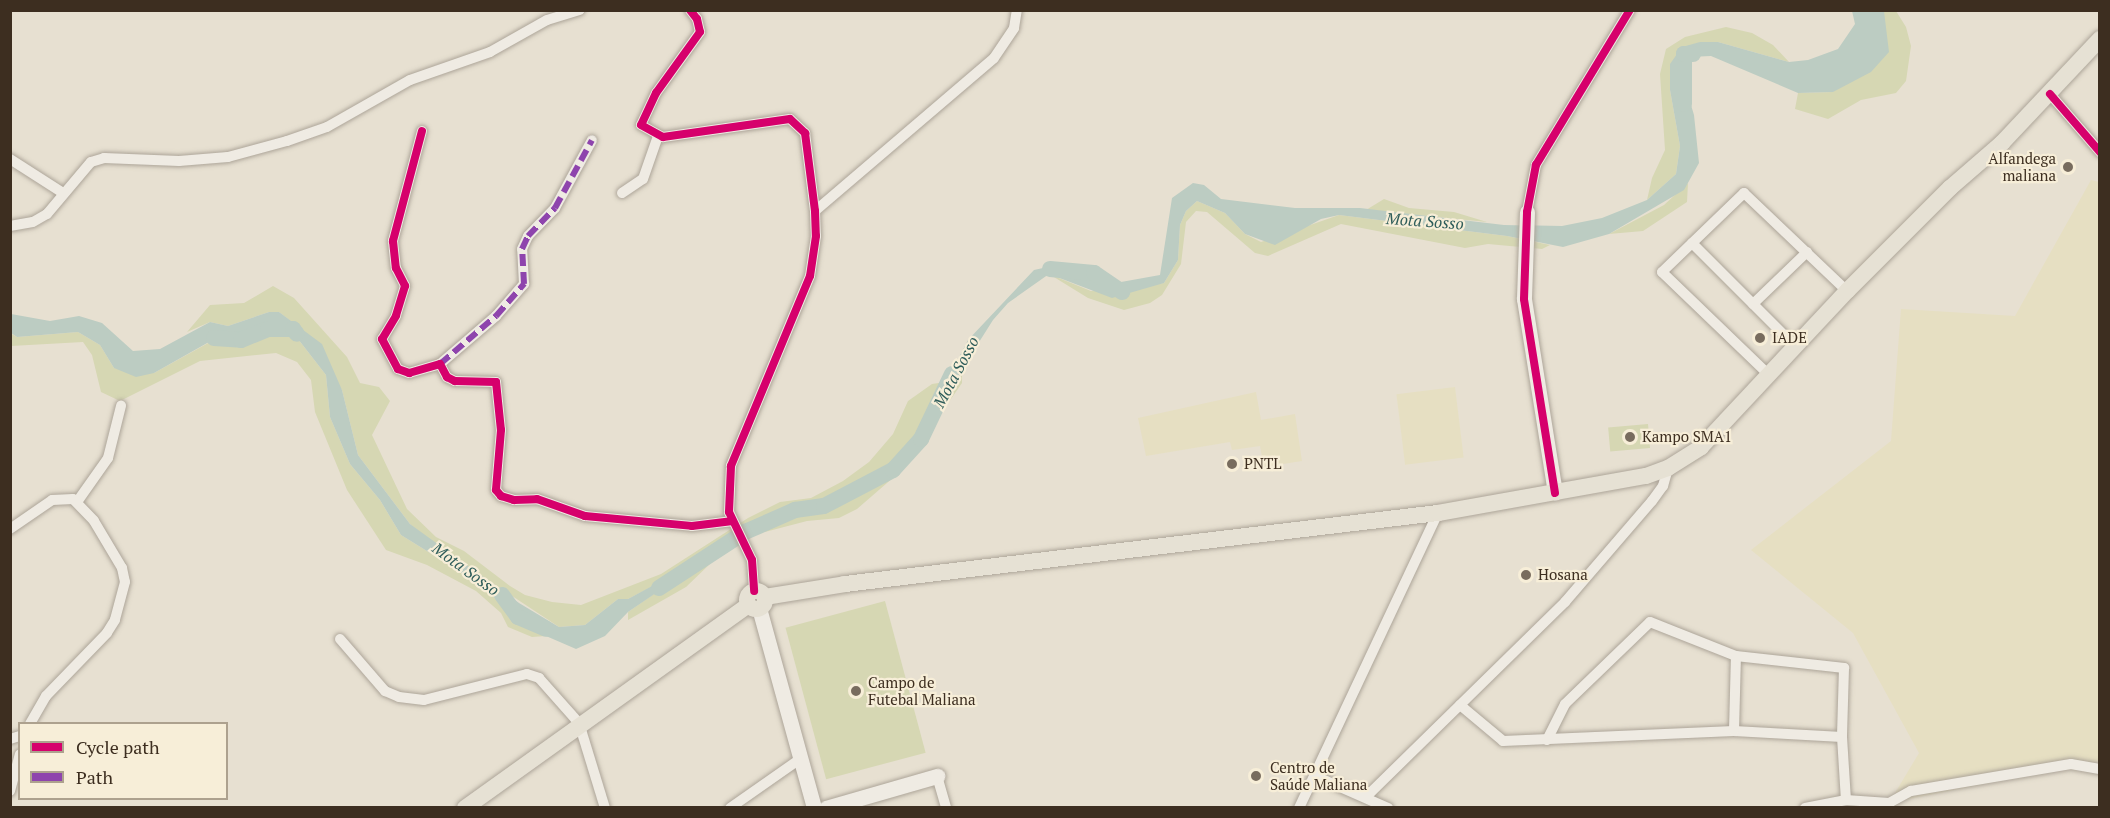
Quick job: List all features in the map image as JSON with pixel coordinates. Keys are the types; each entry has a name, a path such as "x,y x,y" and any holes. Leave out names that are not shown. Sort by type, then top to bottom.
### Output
{"main road":[{"path":"465,807 579,723 757,600 845,584 1438,513 1646,476 1668,468 1701,447 1847,291 2050,94 2100,39"}],"street":[{"path":"10,226 33,222 47,214 80,172 104,158 179,161 228,157 287,141 327,127 410,80 490,52 547,20 580,10"},
{"path":"690,10 698,19 700,32 667,75 640,125 658,136 790,119 805,133 816,236 810,276 734,455 729,502 731,521 752,560 757,600 814,807"},
{"path":"815,211 994,58 1014,28 1017,10"},
{"path":"1555,493 1524,299 1527,212 1536,165 1630,10"},
{"path":"2050,94 2100,152"},
{"path":"422,131 393,241 396,268 405,286 396,316 382,339 398,369 409,373 440,364 496,316 524,284 522,249 528,236 555,207 592,140"},
{"path":"622,193 643,178 658,136"},
{"path":"10,159 63,193"},
{"path":"1768,374 1662,272 1744,193 1847,291"},
{"path":"1692,243 1795,346"},
{"path":"1753,304 1807,252"},
{"path":"440,364 447,377 455,381 496,381 501,430 496,490 501,496 545,501 585,516 692,526 731,521"},
{"path":"77,502 108,458 121,406"},
{"path":"1366,797 1565,602 1652,501 1662,486 1668,468"},
{"path":"10,529 52,500 64,496 77,502 89,514 122,568 124,594 107,633 46,696 31,722"},
{"path":"1299,807 1438,513"},
{"path":"1547,740 1565,704 1650,621 1736,656 1844,668 1842,736 1846,800"},
{"path":"340,639 385,691 399,697 424,700 527,674 549,685 579,723 605,807"},
{"path":"1734,731 1736,656"},
{"path":"1460,705 1503,741 1734,731 1842,736"},
{"path":"730,807 800,759"},
{"path":"10,791 18,761"},
{"path":"1805,807 1846,800 1889,803 1911,791 2071,764 2100,769"},
{"path":"826,807 937,776 946,807"},
{"path":"1315,776 1388,807"}],"shaded area":[{"path":"2091,180 2099,182 2099,761 1889,803 1919,753 1853,633 1751,550 1891,441 1901,309 2015,316"},
{"path":"1455,387 1464,457 1405,465 1396,394"},
{"path":"1256,392 1261,420 1295,414 1302,461 1264,467 1260,446 1232,450 1230,442 1146,456 1138,418"}],"green space":[{"path":"1884,11 1896,11 1906,27 1911,46 1906,81 1896,93 1861,100 1828,119 1795,109 1798,93 1833,92"},
{"path":"1726,27 1752,33 1773,45 1789,62 1718,42 1682,47 1670,90 1680,146 1676,174 1647,200 1652,178 1665,150 1660,74 1666,49 1685,37"},
{"path":"1688,183 1687,202 1643,231 1609,234 1664,205"},
{"path":"1384,199 1409,208 1454,212 1487,222 1366,210"},
{"path":"1197,201 1225,213 1245,234 1261,242 1339,215 1507,236 1550,245 1542,249 1488,244 1465,248 1341,224 1268,256 1255,253 1207,212 1196,211 1186,222 1181,264 1162,295 1150,303 1124,310 1088,298 1049,274 1091,291 1164,283 1178,260 1180,225 1186,211"},
{"path":"273,286 294,298 347,357 360,383 379,387 390,401 372,435 407,509 436,537 464,551 510,586 525,595 552,602 581,605 661,574 748,518 780,502 811,498 843,481 869,462 893,434 908,401 932,384 945,382 935,402 962,370 962,383 902,470 857,509 839,518 807,521 750,536 713,561 686,587 628,620 628,612 674,580 678,573 628,599 618,599 585,625 559,627 432,543 410,524 358,455 342,390 297,326 279,312 269,312 228,326 210,322 187,332 210,305 244,303"},
{"path":"272,325 298,339 326,375 330,417 350,464 380,500 401,535 456,569 546,636 532,637 508,627 501,613 476,591 427,565 386,550 347,490 315,412 311,380 297,362 276,353 200,361 120,401 101,392 92,355 83,342 11,346 10,333 17,337 78,332 100,345 114,368 154,373 210,342 230,344 253,330"},
{"name":"Kampo SMA1","path":"1648,424 1650,448 1610,451 1608,427"},
{"name":"Campo de Futebal Maliana","path":"885,601 926,753 826,779 786,628"}],"water":[{"path":"1852,11 1884,11 1889,52 1871,72 1833,92 1798,93 1711,56 1689,57 1681,72 1694,115 1699,163 1684,190 1609,234 1563,247 1507,236 1339,215 1321,219 1275,245 1245,234 1225,213 1197,201 1186,211 1180,225 1178,260 1164,283 1112,298 1049,274 1008,303 993,320 950,388 934,405 968,340 1034,270 1061,264 1078,273 1121,282 1160,275 1172,198 1193,183 1204,185 1221,199 1295,208 1360,208 1504,225 1562,226 1602,218 1647,200 1676,174 1680,146 1670,90 1670,64 1682,47 1700,42 1718,42 1789,62 1808,60 1838,49 1855,24"},
{"path":"269,312 279,312 322,344 342,390 358,455 410,524 519,603 559,627 585,625 618,599 628,599 678,572 675,580 628,612 605,636 576,649 546,636 456,569 401,535 380,500 350,464 330,417 326,375 298,339 271,326 253,330 230,344 209,342 154,373 136,377 114,368 100,345 78,332 17,337 11,333 11,314 50,321 79,316 102,323 133,351 160,349 210,322 228,326"}],"waterway":[{"name":"Mota Sosso","path":"1684,104 1684,54 1693,54"},
{"name":"Mota Sosso","path":"1050,269 1094,273 1122,292"},
{"name":"Mota Sosso","path":"214,338 241,340 268,329 293,329 297,334"},
{"name":"Mota Sosso","path":"659,588 745,532 795,510 824,506 893,470 921,439 952,374"},
{"name":"Mota Sosso","path":"502,595 518,617 546,629"}],"marked path":[{"path":"440,364 496,316 524,284 522,249 528,236 555,208 592,140"}],"cycle path":[{"path":"690,10 697,19 700,32 656,93 641,125 663,137 790,119 805,133 815,211 816,236 810,276 731,466 729,512 752,560 754,591"},
{"path":"1555,493 1524,299 1527,212 1536,165 1630,10"},
{"path":"2050,94 2100,152"},
{"path":"422,131 393,241 396,268 405,286 396,316 382,339 398,369 409,373 440,364 447,377 455,381 496,382 501,430 496,490 501,496 514,500 537,499 585,516 692,526 731,521"}],"place":[{"name":"Alfandega maliana","path":"2068,167"},
{"name":"IADE","path":"1760,338"},
{"name":"Kampo SMA1","path":"1630,437"},
{"name":"PNTL","path":"1232,464"},
{"name":"Hosana","path":"1526,575"},
{"name":"Campo de Futebal Maliana","path":"856,691"},
{"name":"Centro de Saúde Maliana","path":"1256,776"}]}
